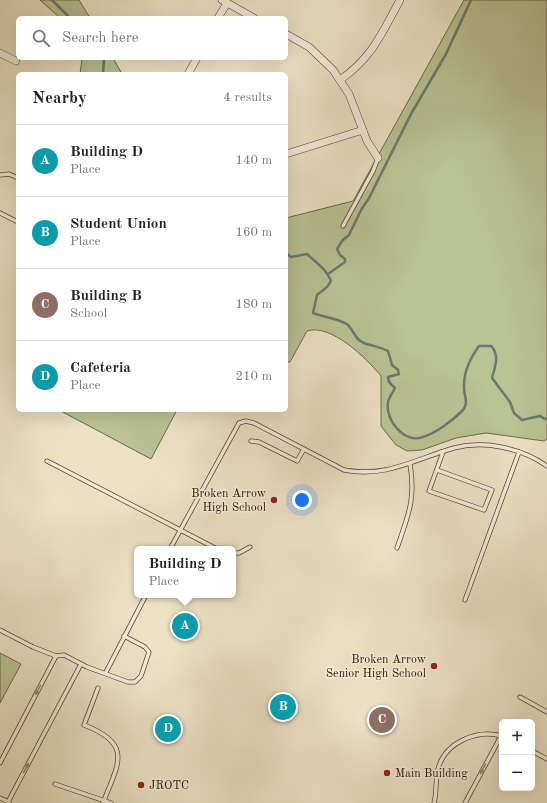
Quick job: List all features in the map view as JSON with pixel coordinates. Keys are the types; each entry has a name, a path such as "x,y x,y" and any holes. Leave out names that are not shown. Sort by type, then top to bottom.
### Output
{"street":[{"path":"340,80 371,53 400,0"},
{"path":"219,16 225,2 250,16"},
{"path":"288,35 318,55 340,80 352,101 363,130 378,158"},
{"path":"0,53 16,62"},
{"path":"189,72 195,60"},
{"path":"288,153 363,130"}],"lane":[{"path":"343,226 373,171 378,158"},
{"path":"0,175 9,174 16,177"},
{"path":"0,213 16,221"},
{"path":"172,546 239,423 246,421 254,423 344,470 358,472 387,470 464,446 491,445 531,456 547,466"},
{"path":"251,441 259,442 297,461 304,450"},
{"path":"437,470 492,490 484,510 429,491 443,452"},
{"path":"465,600 519,452"},
{"path":"47,461 211,546"},
{"path":"396,548 413,500 413,483 410,464"},
{"path":"236,553 250,547"},
{"path":"106,672 144,598"},
{"path":"0,630 33,647 56,656 64,655 81,664 106,672 128,682 135,682 141,676 148,659 149,652 145,647 124,636"},
{"path":"0,763 56,656"},
{"path":"0,798 9,802 81,664"},
{"path":"98,688 84,725 109,737 116,746 118,757 103,802"},
{"path":"520,698 547,712"},
{"path":"434,803 438,768 448,751 459,742 472,736 482,734 499,736"},
{"path":"465,803 499,740"},
{"path":"535,753 547,759"},
{"path":"55,784 103,802 111,803"}],"green space":[{"path":"40,0 79,0 89,16 58,16"},
{"path":"464,0 547,0 547,439 544,441 486,433 456,438 422,450 407,451 396,445 381,426 381,376 358,352 348,344 327,332 316,330 307,331 290,362 288,362 288,217 353,201"},
{"path":"82,60 114,60 121,72 80,72"},
{"path":"63,412 176,412 151,459"},
{"path":"0,653 21,664 0,703"}],"waterway":[{"path":"52,0 68,16"},
{"path":"328,274 345,262 345,259 340,255 337,249 342,241 349,235 361,210 369,198 411,114 446,54 471,0"},
{"path":"103,72 104,60"},
{"path":"288,255 291,257 307,254 324,269 329,276 331,281 327,287 317,295 313,313 345,323 350,327 361,342 388,351 392,365 398,370 399,374 388,377 389,382 395,388 390,396 388,409 393,423 403,434 409,437 423,437 444,426 462,411 466,405 464,389 465,375 471,359 479,346 491,346 494,350 496,361 492,378 510,402 514,413 522,420 540,416 545,419 547,418"}],"place":[{"name":"Broken Arrow High School","path":"274,500"},
{"name":"Building D","path":"185,626"},
{"name":"Broken Arrow Senior High School","path":"434,666"},
{"name":"Student Union","path":"283,707"},
{"name":"Building B","path":"382,720"},
{"name":"Cafeteria","path":"168,729"},
{"name":"Main Building","path":"387,773"},
{"name":"JROTC","path":"141,785"}]}
